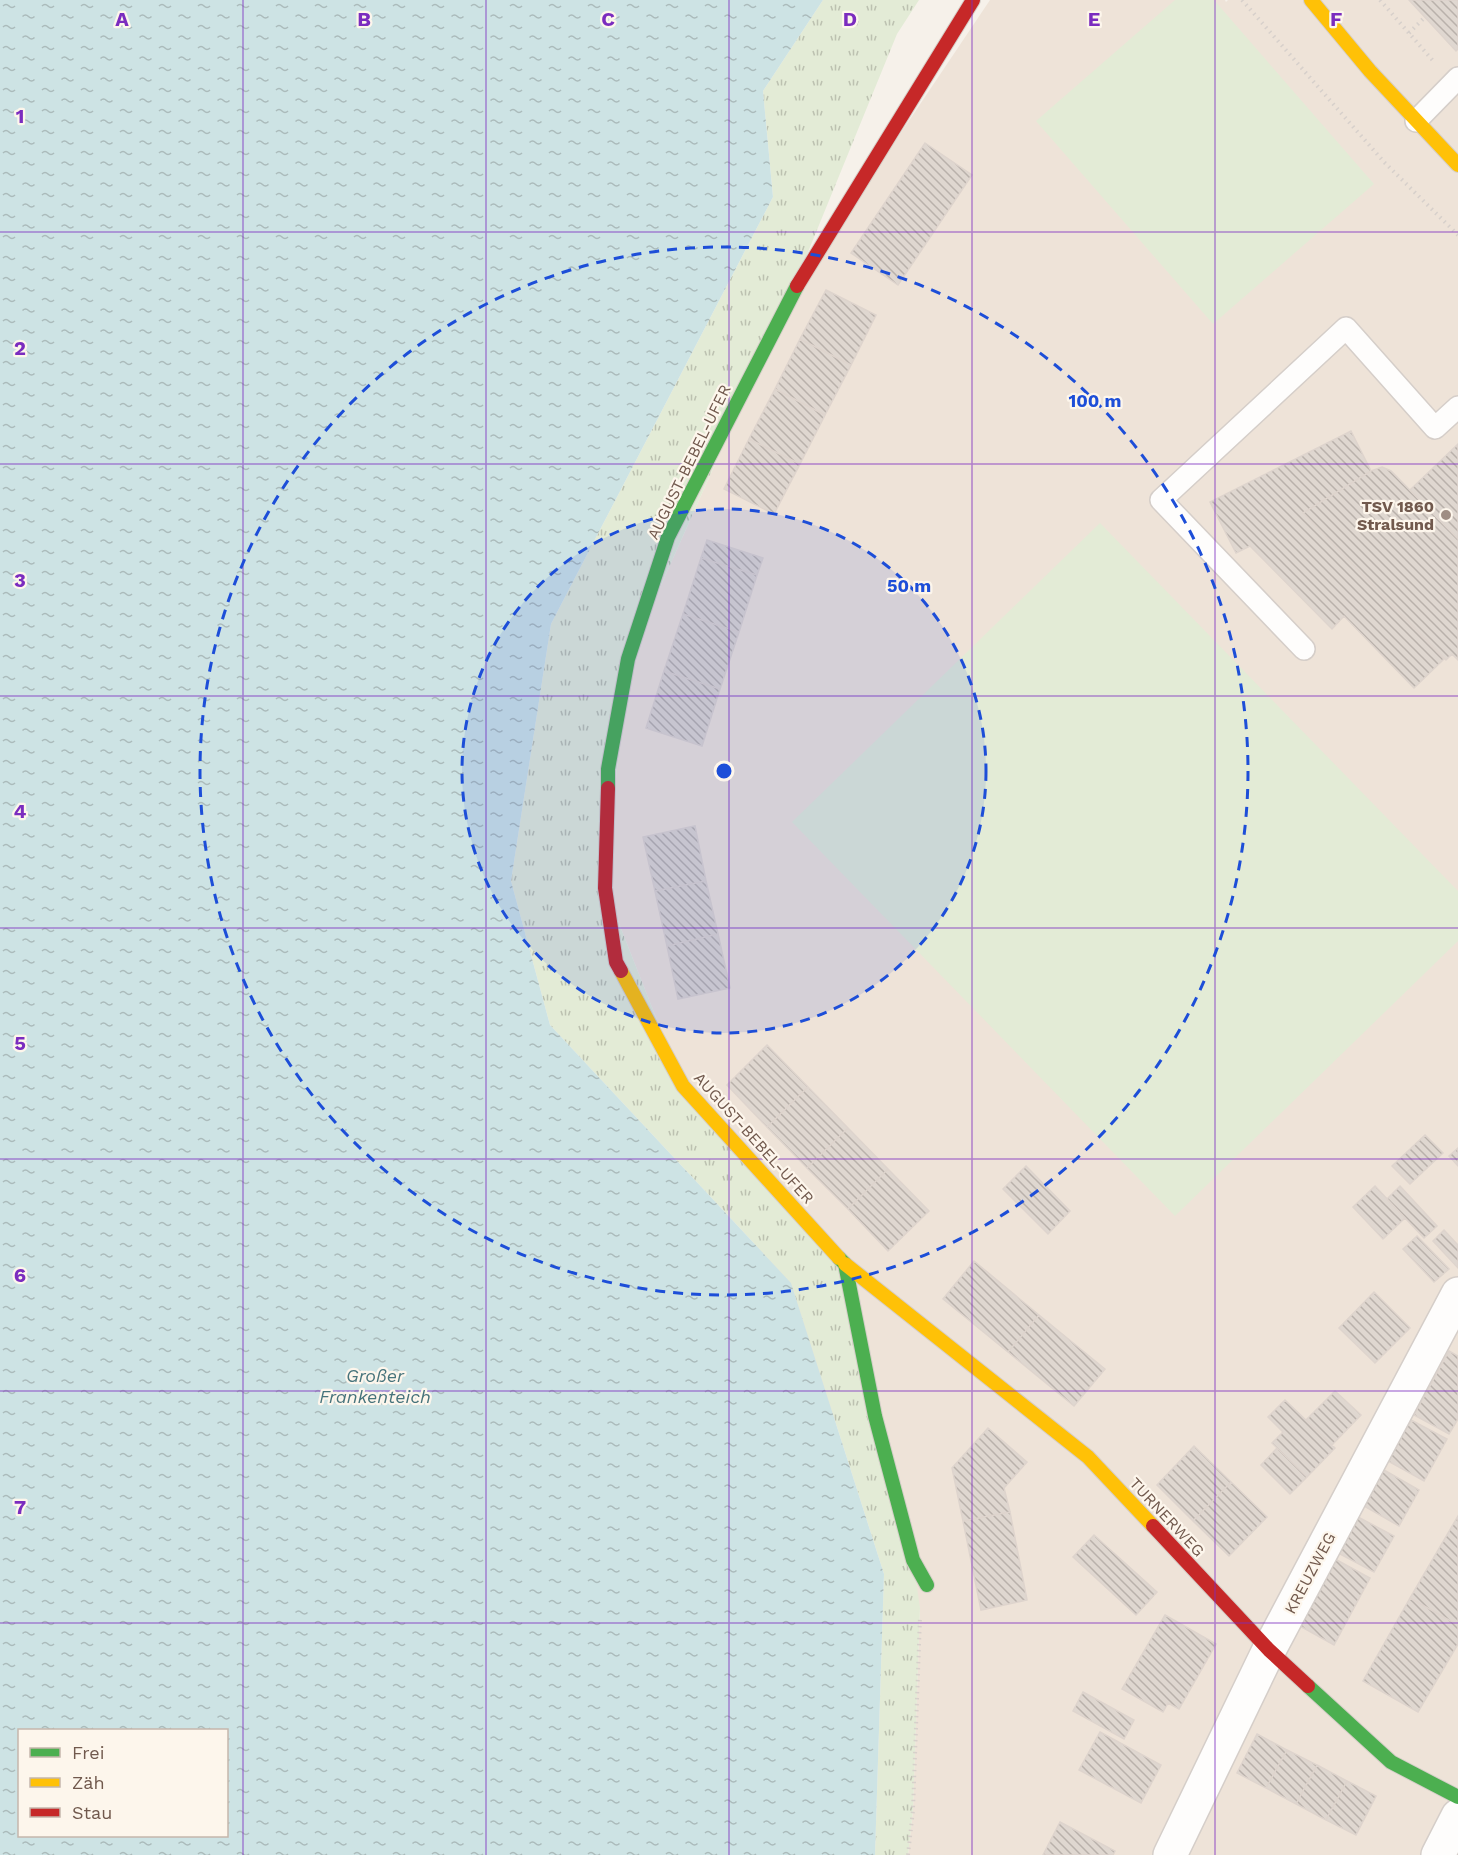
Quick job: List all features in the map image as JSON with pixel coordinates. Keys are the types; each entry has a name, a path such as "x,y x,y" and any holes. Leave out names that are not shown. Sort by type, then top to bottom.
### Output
{"street":[{"name":"AUGUST-BEBEL-UFER","path":"845,1264 683,1086 616,962 605,888 608,769 628,659 668,537 788,301 973,0"},
{"path":"1311,0 1357,55 1458,165"},
{"path":"845,1264 875,1416 913,1560 927,1586"},
{"name":"TURNERWEG","path":"845,1264 1088,1457 1269,1650 1391,1762 1458,1797"},
{"name":"KREUZWEG","path":"1170,1855 1269,1650 1458,1294"},
{"path":"1438,1855 1458,1816"}],"lane":[{"path":"1416,121 1456,80"},
{"path":"1304,649 1161,500 1346,328 1435,428 1458,407"}],"path":[{"path":"1242,0 1384,162 1458,234"},
{"path":"1380,0 1456,80"},
{"path":"1409,33 1425,17"},
{"path":"908,1855 913,1810 920,1608 913,1560"}],"shaded area":[{"path":"990,0 1225,0 1226,2 1228,0 1458,0 1458,1855 908,1855 913,1810 920,1608 683,1086 605,888 628,659 788,301"}],"green space":[{"path":"823,0 919,0 897,34 788,301 628,659 605,888 683,1086 845,1264 913,1560 920,1608 913,1810 908,1855 875,1855 884,1574 791,1283 550,1025 511,881 551,624 773,197 763,91"},
{"path":"1175,0 1214,0 1374,184 1213,324 1036,121"},
{"path":"1100,523 1458,891 1458,941 1175,1216 792,822"}],"water":[{"name":"Großer Frankenteich","path":"0,0 823,0 763,91 773,197 551,624 511,881 550,1025 791,1283 884,1574 875,1855 0,1855"}],"building":[{"path":"1409,0 1458,0 1458,49 1456,51"},
{"path":"925,143 972,175 898,285 851,253"},
{"path":"826,290 876,315 851,365 800,339"},
{"path":"800,339 851,365 825,415 775,389"},
{"path":"775,389 825,415 800,464 749,439"},
{"path":"1351,431 1371,471 1303,513 1444,659 1414,688 1344,616 1332,629 1250,546 1236,553 1210,502"},
{"path":"749,439 800,464 774,514 724,489"},
{"name":"TSV 1860 Stralsund","path":"1458,444 1458,539 1410,490"},
{"path":"1382,467 1391,471 1458,539 1458,660 1452,654 1446,660 1303,513 1371,471"},
{"path":"707,540 763,558 757,575 701,558"},
{"path":"701,558 757,575 739,632 683,614"},
{"path":"683,614 739,632 720,689 664,671"},
{"path":"664,671 720,689 702,746 646,728"},
{"path":"695,826 706,881 655,891 643,837"},
{"path":"706,881 718,934 667,946 655,891"},
{"path":"718,934 730,988 678,999 667,946"},
{"path":"767,1045 808,1087 767,1127 727,1085"},
{"path":"808,1087 848,1128 807,1168 767,1127"},
{"path":"848,1128 888,1169 848,1209 807,1168"},
{"path":"1425,1135 1443,1153 1410,1184 1392,1166"},
{"path":"1458,1148 1458,1166 1449,1156"},
{"path":"1026,1166 1070,1211 1048,1234 1003,1189"},
{"path":"888,1169 929,1211 888,1251 848,1209"},
{"path":"1375,1186 1405,1218 1383,1239 1353,1207"},
{"path":"1400,1186 1437,1226 1424,1238 1387,1199"},
{"path":"1444,1230 1458,1245 1458,1268 1433,1241"},
{"path":"1417,1236 1449,1269 1434,1282 1403,1249"},
{"path":"974,1261 1039,1315 1008,1352 943,1299"},
{"path":"1374,1292 1410,1328 1375,1363 1339,1328"},
{"path":"1039,1315 1105,1369 1074,1406 1008,1352"},
{"path":"1449,1351 1458,1356 1458,1419 1449,1434 1414,1415"},
{"path":"1335,1391 1361,1415 1332,1445 1306,1420"},
{"path":"1285,1400 1335,1448 1307,1477 1272,1443 1283,1432 1268,1417"},
{"path":"1411,1420 1447,1439 1424,1481 1388,1461"},
{"path":"988,1428 1027,1462 1004,1488 1010,1512 963,1521 952,1468"},
{"path":"1194,1446 1231,1482 1193,1521 1157,1485"},
{"path":"1277,1448 1307,1477 1290,1494 1261,1465"},
{"path":"1384,1470 1419,1490 1399,1526 1364,1506"},
{"path":"1231,1482 1267,1517 1229,1556 1193,1521"},
{"path":"1010,1512 1027,1600 981,1610 963,1521"},
{"path":"1458,1516 1458,1625 1410,1598"},
{"path":"1358,1517 1394,1536 1374,1572 1338,1553"},
{"path":"1094,1535 1157,1592 1136,1615 1073,1557"},
{"path":"1335,1559 1370,1578 1334,1645 1298,1625"},
{"path":"1410,1598 1458,1625 1458,1644 1418,1712 1363,1681"},
{"path":"1165,1615 1216,1644 1179,1709 1168,1703 1163,1712 1122,1689"},
{"path":"1083,1692 1134,1720 1124,1739 1073,1711"},
{"path":"1100,1732 1161,1765 1141,1803 1079,1770"},
{"path":"1257,1734 1287,1750 1266,1788 1237,1773"},
{"path":"1287,1750 1317,1765 1296,1804 1266,1788"},
{"path":"1317,1765 1347,1781 1326,1820 1296,1804"},
{"path":"1347,1781 1376,1796 1356,1835 1326,1820"},
{"path":"1060,1822 1115,1851 1113,1855 1043,1855"}],"traffic: fast":[{"path":"608,788 608,769 628,659 668,537 797,286"},
{"path":"839,1258 845,1264 875,1416 913,1560 927,1585"},
{"path":"1308,1686 1391,1762 1458,1797"}],"traffic: slow":[{"path":"1311,0 1370,71 1458,165"},
{"path":"621,971 683,1086 839,1258"},
{"path":"845,1264 1088,1457 1153,1526"}],"traffic: jam":[{"path":"797,286 973,0"},
{"path":"608,788 605,888 616,962 621,971"},
{"path":"1153,1526 1269,1650 1308,1686"}],"place":[{"name":"TSV 1860 Stralsund","path":"1446,515"}]}
